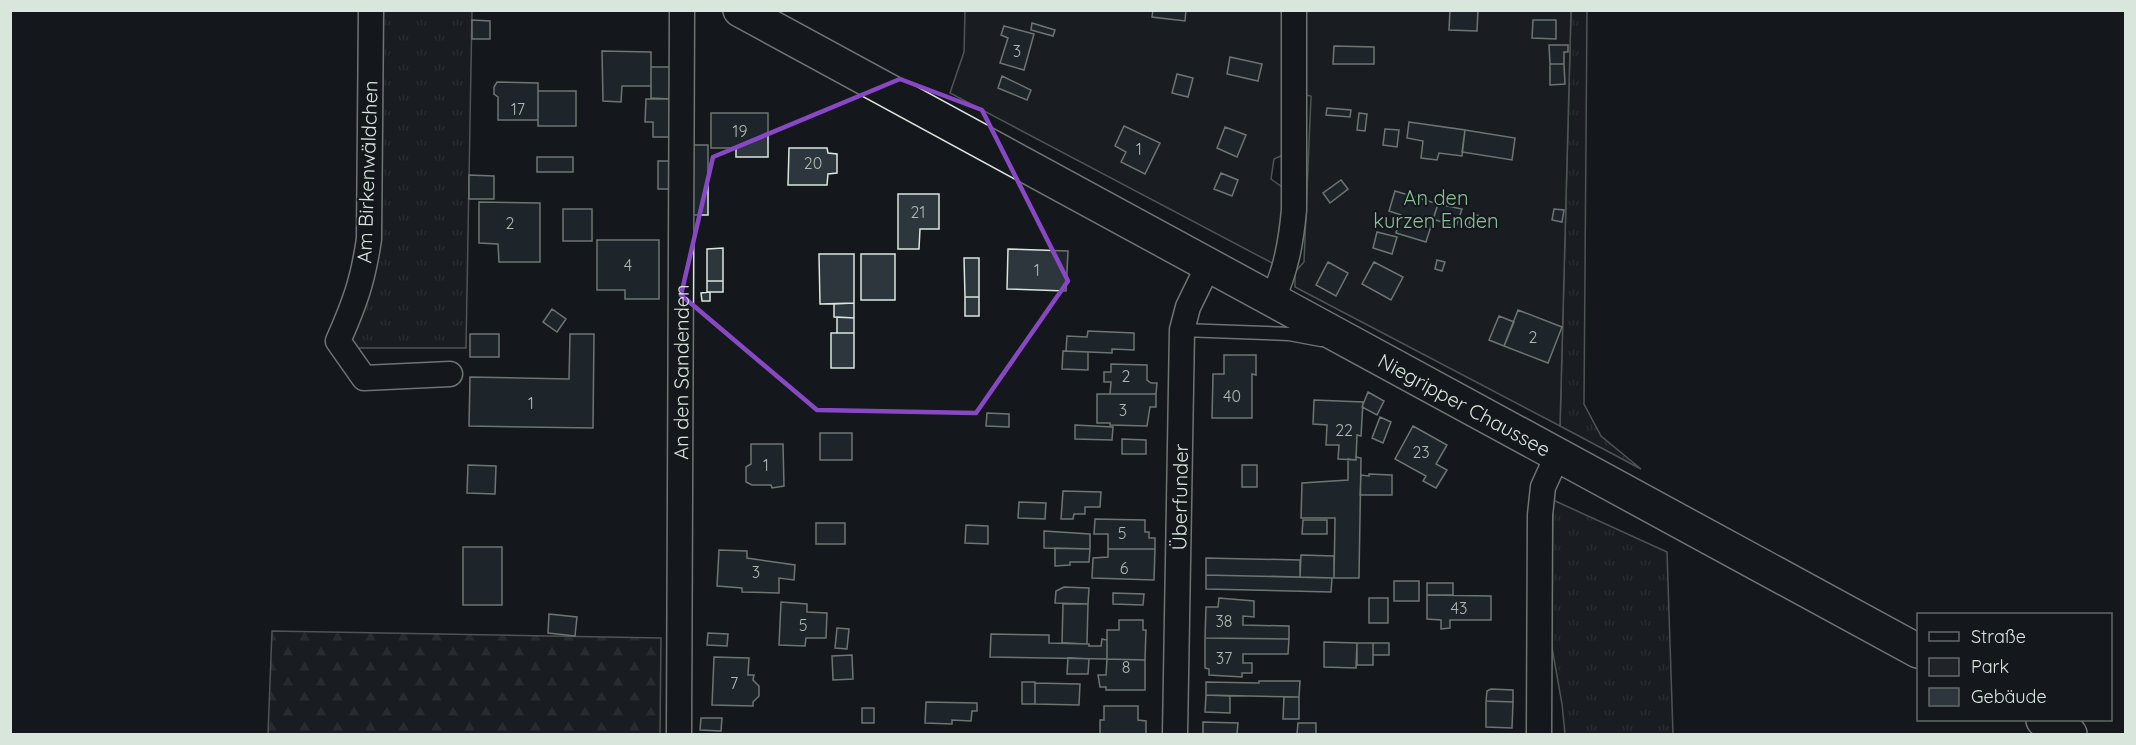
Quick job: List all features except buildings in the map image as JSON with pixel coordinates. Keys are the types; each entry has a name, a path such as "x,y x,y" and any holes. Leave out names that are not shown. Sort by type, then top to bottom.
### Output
{"main road":[{"name":"Niegripper Chaussee","path":"740,10 1917,650"},
{"path":"2045,721 2070,735"}],"street":[{"name":"Am Birkenwäldchen","path":"371,10 369,239 364,276 355,304 338,341 364,378 450,374"},
{"name":"An den Sandenden","path":"679,735 682,10"},
{"path":"1272,300 1286,267 1294,210 1294,10"},
{"name":"Überfunder","path":"1174,735 1182,330 1188,307 1208,266"},
{"path":"1539,735 1540,515 1543,487 1558,454"}],"lane":[{"path":"1182,330 1289,334 1362,348"}],"highlighted area":[{"path":"900,79 982,110 1068,281 976,413 817,410 681,295 713,157"}],"green space":[{"path":"378,11 472,11 466,348 352,348 349,335"},
{"path":"965,11 1286,11 1283,155 1274,159 1271,179 1285,189 1283,236 1274,264 950,93 964,52"},
{"name":"An den kurzen Enden","path":"1302,11 1571,11 1560,426 1295,287 1295,272 1304,262 1311,96 1301,94"},
{"path":"1571,11 1587,11 1584,404 1601,436 1641,469 1560,426"},
{"path":"1553,500 1667,552 1673,734 1565,734 1551,642"},
{"path":"272,631 661,638 660,734 268,734"}]}
